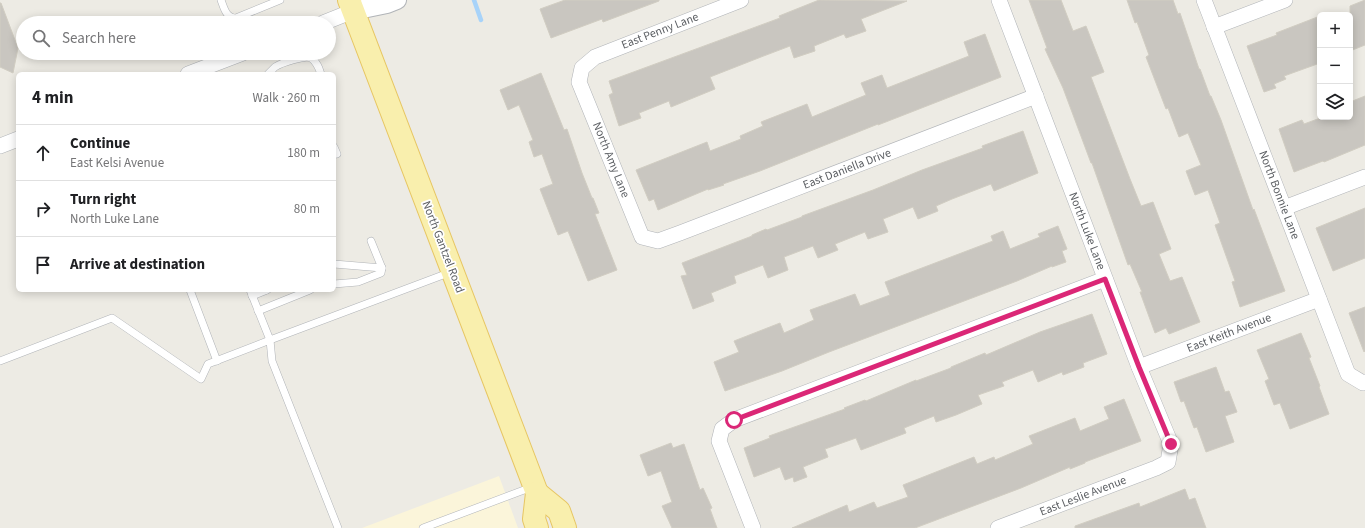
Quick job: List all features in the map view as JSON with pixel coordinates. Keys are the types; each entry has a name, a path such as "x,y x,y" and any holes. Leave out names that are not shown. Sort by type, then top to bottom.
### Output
{"main road":[{"name":"North Gantzel Road","path":"357,4 452,271 535,490 534,519 537,528"},
{"name":"North Gantzel Road","path":"535,490 559,511 565,528"}],"street":[{"path":"335,16 357,4 387,4 397,0"},
{"name":"East Penny Lane","path":"582,68 595,57 741,0"},
{"name":"North Luke Lane","path":"999,0 1139,367 1171,444 1168,462"},
{"name":"North Bonnie Lane","path":"1204,0 1348,374 1364,382"},
{"path":"1214,27 1285,0"},
{"path":"193,72 225,60"},
{"name":"North Amy Lane","path":"582,68 579,82 642,237 658,241"},
{"name":"East Daniella Drive","path":"658,241 1036,96"},
{"path":"0,146 16,140"},
{"path":"1284,208 1365,177"},
{"path":"752,528 719,441 722,429 734,420 1105,279"},
{"name":"East Keith Avenue","path":"1139,367 1319,299"},
{"name":"East Leslie Avenue","path":"998,528 1156,468 1168,462"}],"lane":[{"path":"222,0 228,16"},
{"path":"241,16 280,0"},
{"path":"270,72 275,67 294,60"},
{"path":"313,60 318,65 320,72"},
{"path":"336,284 358,282 381,273 382,268 371,241"},
{"path":"336,263 382,268"},
{"path":"0,361 112,318 201,379 208,364 452,271"},
{"path":"191,292 217,361"},
{"path":"258,311 305,292"},
{"path":"251,293 270,340 272,361 338,528"},
{"path":"423,528 535,490"}],"shaded area":[{"path":"499,476 518,528 362,528"}],"building":[{"path":"565,0 659,1 603,22 602,19 551,38 540,9"},
{"path":"819,0 907,1 861,19 866,31 846,38 844,34 814,46 815,51 794,58 790,46 761,57 710,77 715,89 671,107 669,101 639,113 641,118 619,126 609,95 613,93 609,81 780,18 779,16"},
{"path":"1029,0 1061,0 1073,31 1086,26 1104,72 1091,77 1130,179 1141,206 1153,202 1171,249 1159,254 1170,281 1182,277 1200,322 1169,334 1166,328 1155,333 1140,292 1142,292 1130,264 1128,265 1092,163 1063,88 1045,49 1047,48"},
{"path":"1127,0 1173,0 1178,14 1180,13 1199,69 1221,120 1253,210 1254,209 1285,291 1240,307 1232,282 1235,281 1215,225 1220,223 1208,190 1195,195 1186,171 1201,165 1188,133 1179,137 1168,108 1166,109 1146,57 1149,55"},
{"path":"1365,0 1365,45 1353,50 1353,12 1350,12 1350,6"},
{"path":"1,3 16,43 16,58 13,73 0,67"},
{"path":"1317,17 1317,64 1284,76 1286,79 1274,84 1276,88 1264,92 1247,46 1277,35 1276,33"},
{"path":"985,34 1001,77 723,184 724,185 708,189 658,210 654,199 649,201 636,170 707,142 710,151 741,139 740,136 763,126 761,122 807,104 812,117 866,95 861,83 882,75 887,88 969,56 964,42"},
{"path":"541,73 564,130 567,129 582,173 599,213 595,214 617,270 588,281 568,231 558,235 540,189 553,184 542,154 534,157 529,142 533,140 519,105 508,110 500,90"},
{"path":"1365,96 1365,145 1324,162 1323,161 1294,172 1279,129 1302,120 1304,124 1317,119 1353,120 1353,101"},
{"path":"1023,131 1038,173 994,191 991,184 936,206 938,211 918,219 913,207 883,219 888,232 868,239 865,232 835,244 838,250 818,258 813,246 784,257 788,270 768,278 763,265 734,276 736,283 711,293 714,301 693,309 681,276 687,275 682,263 752,236 766,229 767,230 802,217 983,148 982,146"},
{"path":"1365,208 1365,258 1333,271 1316,228"},
{"path":"1058,226 1067,249 1062,251 1066,262 1052,266 1017,281 782,371 725,391 714,362 739,352 734,341 780,323 784,333 814,320 810,310 855,294 860,306 890,295 885,282 993,241 991,236 1003,231 1010,249 1040,237 1038,234"},
{"path":"1365,307 1365,351 1364,352 1349,313"},
{"path":"1092,314 1107,354 1083,363 1084,367 1063,375 1062,372 1038,382 1033,370 1002,382 1004,386 978,395 982,404 956,415 936,422 934,416 904,428 906,433 861,450 856,438 825,449 828,457 803,467 807,477 794,482 793,477 785,480 780,467 754,477 744,448 770,438 769,436 845,409 844,408 951,368 985,353 986,355 1040,332"},
{"path":"1301,333 1311,357 1309,358 1329,414 1290,429 1280,403 1274,405 1265,381 1269,379 1257,350"},
{"path":"1216,367 1225,392 1229,391 1237,412 1225,416 1234,442 1206,452 1197,427 1194,428 1184,401 1181,402 1174,382"},
{"path":"1124,399 1141,441 1070,469 1070,467 1021,488 915,528 792,528 847,505 849,512 874,502 877,508 908,497 903,485 974,457 977,464 994,457 995,460 1033,444 1029,436 1075,418 1080,431 1109,419 1104,407"},
{"path":"671,443 673,448 684,444 700,490 703,488 712,508 710,509 717,528 672,528 662,506 672,502 661,471 648,476 640,455"},
{"path":"1185,489 1189,500 1195,498 1206,528 1075,528 1075,526 1139,503 1140,507"}],"waterway":[{"path":"474,0 481,20"}],"route":[{"path":"734,420 1105,279 1171,444"}]}
